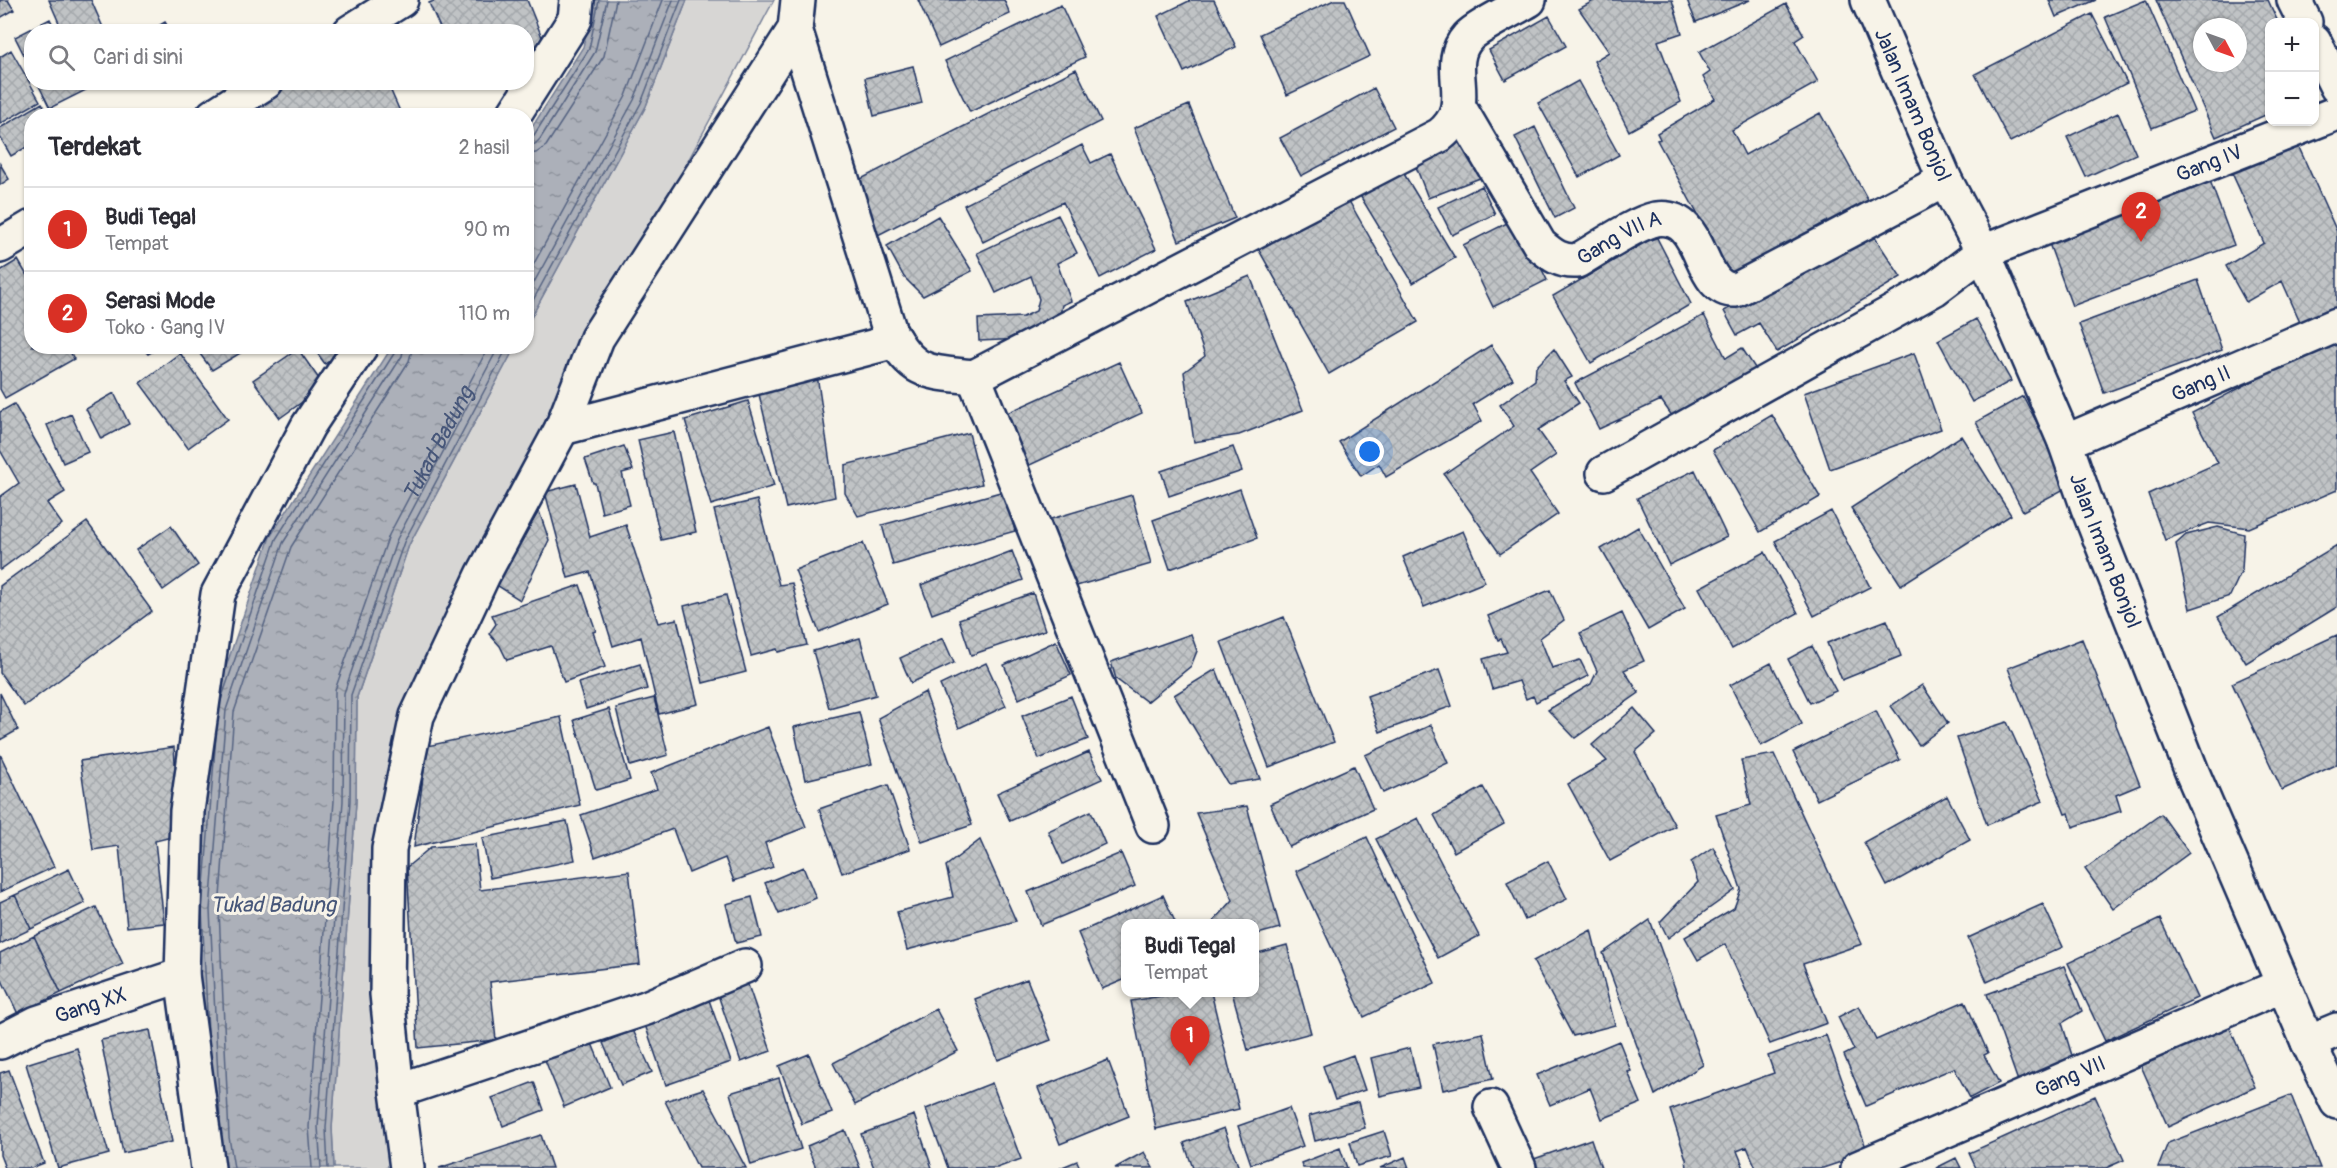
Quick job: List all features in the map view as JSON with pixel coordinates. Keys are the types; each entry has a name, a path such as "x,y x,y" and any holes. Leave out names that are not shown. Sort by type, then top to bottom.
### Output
{"main road":[{"path":"363,24 401,0"},
{"path":"534,83 574,19 577,0"},
{"path":"797,14 890,332 907,359 921,370 974,377 1440,135 1450,127 1459,107 1457,74 1459,53 1469,36 1529,0"},
{"name":"Jalan Imam Bonjol","path":"1868,0 1945,180 1983,252 2065,442 2088,508 2192,772 2283,985 2323,1036 2337,1102"},
{"path":"2294,0 2303,18"},
{"path":"407,1168 387,994 389,849 417,716 483,575 562,428 597,338 797,14"},
{"path":"2319,52 2337,87"},
{"path":"225,108 254,90"},
{"path":"518,108 529,90"},
{"name":"Gang VII A","path":"1459,107 1540,245 1558,259 1577,261 1653,220 1676,221 1688,231 1716,284 1727,290 1736,290 1945,180"},
{"name":"Gang IV","path":"1604,473 1934,289 1983,252 2337,113"},
{"path":"0,246 24,231"},
{"name":"Gang II","path":"2065,442 2337,325"},
{"path":"562,428 895,341"},
{"path":"208,1168 182,975 187,811 219,594 308,426 356,354"},
{"path":"974,377 1153,826"},
{"path":"397,1090 646,1008 745,966"},
{"name":"Gang XX","path":"0,1042 37,1023 182,975"},
{"name":"Gang VII","path":"1858,1168 2283,985"},
{"path":"1491,1107 1519,1168"}],"shaded area":[{"path":"687,0 774,0 643,245 403,735 396,1168 334,1168 332,1128 356,802 357,697 409,545 511,354 534,354 534,312 646,106"}],"water":[{"path":"594,0 687,0 646,106 534,312 534,124 583,47"},
{"name":"Tukad Badung","path":"388,354 511,354 409,545 357,697 356,802 332,1128 334,1168 212,1168 207,1140 196,910 212,708 270,537"}],"building":[{"path":"0,0 8,0 14,10 0,18"},
{"path":"49,0 91,0 102,24 60,24"},
{"path":"436,0 527,0 546,47 534,52 534,24 438,24 429,3"},
{"path":"918,0 1004,0 1010,14 939,47"},
{"path":"1191,0 1214,0 1236,47 1184,72 1158,16"},
{"path":"1334,0 1345,0 1370,56 1287,95 1260,34"},
{"path":"1595,0 1672,0 1682,33 1658,41 1681,102 1629,131 1594,61 1609,52 1579,9"},
{"path":"1687,0 1750,0 1696,22"},
{"path":"2049,0 2096,0 2056,17"},
{"path":"2146,0 2194,111 2152,128 2105,17"},
{"path":"2156,0 2268,0 2276,18 2265,18 2265,115 2216,137"},
{"path":"1786,4 1804,35 1795,41 1818,82 1732,130 1745,155 1820,113 1869,202 1734,281 1657,140 1660,139 1657,133 1715,99 1703,77 1710,72 1699,52"},
{"path":"1061,5 1085,57 970,112 945,61"},
{"path":"2092,14 2127,83 2010,142 1975,74"},
{"path":"1549,16 1566,46 1505,80 1489,50"},
{"path":"50,19 53,24 40,24"},
{"path":"24,32 24,55 15,37"},
{"path":"11,50 24,73 24,90 34,90 40,101 24,108 24,110 0,124 0,57"},
{"path":"913,66 922,103 874,116 865,78"},
{"path":"1076,69 1101,121 876,236 851,184"},
{"path":"1578,81 1619,155 1579,177 1538,103"},
{"path":"1374,88 1394,127 1301,176 1280,138"},
{"path":"41,90 86,90 50,108"},
{"path":"272,90 391,90 398,108 246,108"},
{"path":"42,103 45,108 34,108"},
{"path":"1189,105 1235,218 1179,241 1134,128"},
{"path":"2118,113 2136,154 2086,177 2067,137"},
{"path":"24,114 24,149 11,156 0,137 0,128"},
{"path":"1535,127 1574,208 1555,218 1515,137"},
{"path":"1465,139 1480,178 1428,198 1413,159"},
{"path":"2297,143 2337,232 2337,311 2302,326 2282,281 2246,302 2226,266 2264,243 2232,173"},
{"path":"1082,145 1091,163 1110,154 1156,249 1100,278 1063,202 983,242 964,205"},
{"path":"0,164 9,179 0,185"},
{"path":"1398,164 1455,258 1413,283 1356,189"},
{"path":"2209,178 2234,245 2072,306 2047,238"},
{"path":"1482,186 1495,214 1452,235 1438,207"},
{"path":"1345,194 1418,322 1329,374 1256,245"},
{"path":"1058,215 1077,253 1057,263 1071,301 1062,305 1057,330 1023,339 979,341 978,319 1023,317 1036,311 1039,299 1031,276 996,293 977,253"},
{"path":"938,216 972,271 923,296 904,277 887,246"},
{"path":"1517,218 1547,280 1493,307 1463,245"},
{"path":"1870,230 1901,277 1777,352 1759,323 1737,335 1724,311"},
{"path":"1656,236 1691,304 1591,363 1553,296"},
{"path":"18,260 24,270 24,354 71,354 74,359 5,398 0,389 0,271"},
{"path":"1250,276 1303,410 1239,435 1194,442 1184,372 1205,356 1187,302"},
{"path":"2198,280 2222,350 2104,393 2079,324"},
{"path":"1704,315 1726,358 1742,348 1757,371 1677,423 1661,400 1599,429 1575,383"},
{"path":"1976,319 2011,381 1972,402 1938,340"},
{"path":"2337,337 2337,490 2249,528 2209,523 2165,540 2148,494 2218,463 2192,413"},
{"path":"1491,345 1513,379 1473,404 1482,421 1386,477 1379,464 1361,476 1339,442"},
{"path":"1554,349 1572,377 1564,381 1579,403 1538,430 1556,455 1530,473 1558,514 1500,554 1444,474 1514,426 1500,405 1535,380 1536,367"},
{"path":"1914,353 1941,429 1830,469 1804,393"},
{"path":"181,354 228,419 188,448 140,383"},
{"path":"200,354 239,354 212,370"},
{"path":"291,354 302,354 324,386 280,418 253,380"},
{"path":"318,354 339,354 325,364"},
{"path":"1119,362 1142,413 1019,470 996,418"},
{"path":"817,375 835,497 786,508 758,390"},
{"path":"114,393 129,424 101,439 86,409"},
{"path":"2023,396 2070,486 2023,511 1976,422"},
{"path":"748,401 774,486 711,505 685,420"},
{"path":"14,404 65,492 47,503 62,524 0,570 0,497 19,483 0,450 0,412"},
{"path":"71,414 88,452 63,463 47,425"},
{"path":"1772,415 1820,497 1760,532 1713,450"},
{"path":"674,432 696,532 661,540 638,440"},
{"path":"969,433 982,484 858,516 845,493 845,465"},
{"path":"1961,436 2011,515 1901,585 1851,508"},
{"path":"624,446 633,470 622,473 630,505 602,513 595,483 593,483 585,459"},
{"path":"1233,447 1242,471 1169,496 1161,471"},
{"path":"1695,470 1727,537 1669,565 1637,498"},
{"path":"576,484 590,537 626,525 658,623 677,619 698,704 659,714 641,637 613,646 590,572 568,578 545,492"},
{"path":"1240,489 1257,538 1170,569 1153,520"},
{"path":"1004,491 1015,531 893,565 882,525"},
{"path":"1132,495 1151,564 1063,590 1044,521"},
{"path":"757,500 779,585 792,583 807,645 778,652 777,649 751,656 714,510"},
{"path":"539,511 549,540 520,600 495,584"},
{"path":"1831,511 1870,587 1814,616 1775,541"},
{"path":"87,522 152,611 24,706 0,673 0,586"},
{"path":"171,526 198,565 163,590 136,550"},
{"path":"1638,527 1685,609 1648,630 1601,549"},
{"path":"2218,527 2244,534 2242,570 2230,596 2190,609 2176,544 2186,535"},
{"path":"1463,531 1485,582 1424,607 1403,557"},
{"path":"863,543 888,604 819,632 795,570"},
{"path":"2337,545 2337,607 2246,663 2218,617"},
{"path":"1012,551 1023,580 932,614 921,585"},
{"path":"1765,552 1798,613 1732,649 1699,588"},
{"path":"580,585 596,631 593,632 605,667 564,682 551,646 507,660 500,646 489,634 496,624 492,615"},
{"path":"1550,590 1564,620 1540,638 1552,668 1580,660 1588,676 1536,702 1533,696 1526,699 1519,681 1492,689 1483,659 1507,652 1501,639 1498,640 1488,616"},
{"path":"1033,593 1045,630 971,655 959,619"},
{"path":"726,595 746,672 703,683 684,606"},
{"path":"1622,613 1644,661 1624,670 1639,693 1575,738 1548,710 1591,684 1597,671 1580,633"},
{"path":"1284,617 1334,742 1269,767 1221,642"},
{"path":"1887,620 1901,656 1842,680 1827,643"},
{"path":"1191,634 1197,651 1191,666 1147,702 1116,679 1111,662"},
{"path":"2337,635 2337,764 2282,790 2232,683"},
{"path":"860,638 876,695 829,708 813,651"},
{"path":"943,638 954,663 911,683 900,658"},
{"path":"2082,639 2140,785 2116,795 2121,811 2073,827 2069,813 2065,814 2008,668"},
{"path":"1056,641 1071,675 1019,699 1004,665"},
{"path":"1812,646 1836,691 1810,703 1788,659"},
{"path":"986,663 1006,706 959,728 940,685"},
{"path":"1771,663 1802,724 1761,746 1730,685"},
{"path":"640,664 647,689 586,709 578,683"},
{"path":"1216,669 1260,779 1228,784 1174,695"},
{"path":"1439,670 1452,706 1380,732 1367,696"},
{"path":"1922,685 1948,723 1919,745 1891,706"},
{"path":"925,692 972,825 922,842 878,718"},
{"path":"0,693 18,730 0,740"},
{"path":"1071,696 1088,739 1039,759 1022,716"},
{"path":"654,698 668,755 630,766 616,708"},
{"path":"1634,708 1656,734 1635,752 1675,826 1610,861 1568,784 1607,761 1592,745"},
{"path":"609,709 630,780 596,790 574,720"},
{"path":"1876,711 1900,760 1817,800 1793,752"},
{"path":"859,712 872,764 805,780 794,727"},
{"path":"561,717 580,805 414,847 427,746"},
{"path":"2007,722 2043,801 1987,825 1957,738"},
{"path":"1431,725 1448,763 1383,793 1365,755"},
{"path":"768,727 806,827 765,843 773,867 734,881 725,858 689,873 673,829 595,857 581,815 657,789 651,773"},
{"path":"174,747 180,835 155,841 164,923 127,927 119,846 93,850 80,761"},
{"path":"1089,752 1102,779 1010,821 997,793"},
{"path":"0,754 54,867 0,892"},
{"path":"1774,754 1862,944 1803,964 1827,1023 1770,1044 1725,944 1698,960 1685,937 1734,908 1741,889 1716,815 1751,805 1741,760"},
{"path":"1354,766 1373,809 1289,847 1270,804"},
{"path":"888,785 910,849 842,873 819,809"},
{"path":"1483,787 1504,824 1454,852 1434,815"},
{"path":"1947,796 1970,840 1887,886 1864,842"},
{"path":"1247,806 1280,928 1259,934 1259,919 1216,919 1233,900 1196,813"},
{"path":"1091,811 1105,844 1063,864 1048,831"},
{"path":"2161,814 2189,853 2113,909 2085,869"},
{"path":"1418,818 1479,936 1438,958 1376,839"},
{"path":"567,821 575,860 490,878 482,838"},
{"path":"1367,837 1435,983 1364,1017 1296,871"},
{"path":"980,840 1016,921 907,950 897,912 953,897 946,866"},
{"path":"475,844 480,890 629,871 640,964 490,982 496,1040 418,1048 407,867 431,847"},
{"path":"1713,847 1735,890 1668,938 1660,922 1698,882 1691,862"},
{"path":"1121,853 1135,886 1041,925 1028,892"},
{"path":"1548,861 1567,899 1525,920 1507,882"},
{"path":"803,867 816,898 779,914 765,883"},
{"path":"69,869 85,903 31,929 15,895"},
{"path":"15,895 31,929 0,944 0,902"},
{"path":"1163,895 1174,919 1121,919 1121,981 1102,989 1078,933"},
{"path":"752,897 762,937 736,943 726,904"},
{"path":"2043,904 2063,947 1987,982 1968,938"},
{"path":"96,907 123,964 61,993 34,936"},
{"path":"2160,919 2197,998 2105,1041 2068,963"},
{"path":"1650,920 1703,1065 1655,1095 1603,953"},
{"path":"1591,930 1615,1025 1573,1036 1533,961"},
{"path":"34,936 61,993 18,1014 0,976 0,953"},
{"path":"1287,945 1311,1033 1248,1050 1233,997 1259,997 1259,953"},
{"path":"2064,966 2082,1011 2062,1023 2074,1062 2019,1084 1987,994"},
{"path":"1027,979 1051,1040 998,1060 975,999"},
{"path":"747,982 771,1051 741,1062 717,992"},
{"path":"1155,997 1212,997 1239,1109 1156,1129 1131,1001"},
{"path":"709,1000 731,1062 666,1085 644,1022"},
{"path":"1965,1001 1988,1053 1984,1055 1999,1083 1970,1098 1954,1068 1866,1106 1844,1055 1854,1050 1838,1017 1859,1006 1876,1040"},
{"path":"936,1009 958,1051 855,1105 833,1063"},
{"path":"2229,1026 2255,1087 2168,1127 2141,1066"},
{"path":"150,1030 172,1142 123,1153 101,1040"},
{"path":"633,1030 652,1072 621,1085 603,1043"},
{"path":"1483,1033 1493,1079 1443,1090 1433,1044"},
{"path":"1826,1035 1868,1153 1823,1168 1756,1168 1747,1147 1737,1151 1744,1168 1687,1168 1670,1110 1774,1073 1768,1056"},
{"path":"591,1041 610,1087 564,1107 545,1060"},
{"path":"1619,1041 1631,1071 1628,1072 1641,1103 1602,1119 1590,1088 1550,1105 1537,1075"},
{"path":"77,1048 109,1154 58,1168 26,1064"},
{"path":"1410,1048 1419,1087 1380,1096 1371,1058"},
{"path":"809,1054 832,1113 802,1124 779,1066"},
{"path":"1353,1055 1365,1090 1335,1100 1323,1066"},
{"path":"1108,1060 1129,1116 1060,1144 1038,1088"},
{"path":"9,1070 44,1163 31,1168 5,1168 0,1155 0,1073"},
{"path":"779,1078 801,1149 751,1165 730,1093"},
{"path":"534,1082 544,1110 503,1126 492,1098"},
{"path":"992,1083 1021,1159 997,1168 948,1168 926,1109"},
{"path":"703,1089 746,1168 698,1168 665,1101"},
{"path":"2291,1095 2320,1168 2158,1168 2168,1143"},
{"path":"2095,1096 2124,1160 2106,1168 1976,1168 1969,1153"},
{"path":"1358,1102 1365,1128 1315,1141 1309,1116"},
{"path":"1289,1108 1303,1146 1251,1164 1238,1126"},
{"path":"914,1115 932,1168 874,1168 861,1134"},
{"path":"1224,1128 1239,1168 1193,1168 1184,1143"},
{"path":"845,1130 860,1168 816,1168 807,1146"},
{"path":"1384,1131 1392,1156 1357,1166 1350,1142"},
{"path":"541,1135 552,1168 439,1168"},
{"path":"1591,1139 1601,1168 1537,1168 1534,1159"},
{"path":"1340,1148 1347,1168 1303,1168 1301,1163"},
{"path":"1144,1152 1153,1168 1115,1168"},
{"path":"1405,1157 1409,1168 1380,1168"},
{"path":"1956,1158 1961,1168 1936,1168"},
{"path":"1077,1161 1080,1168 1060,1168"}],"place":[{"name":"Serasi Mode","path":"2141,242"},
{"name":"Budi Tegal","path":"1190,1066"}]}
